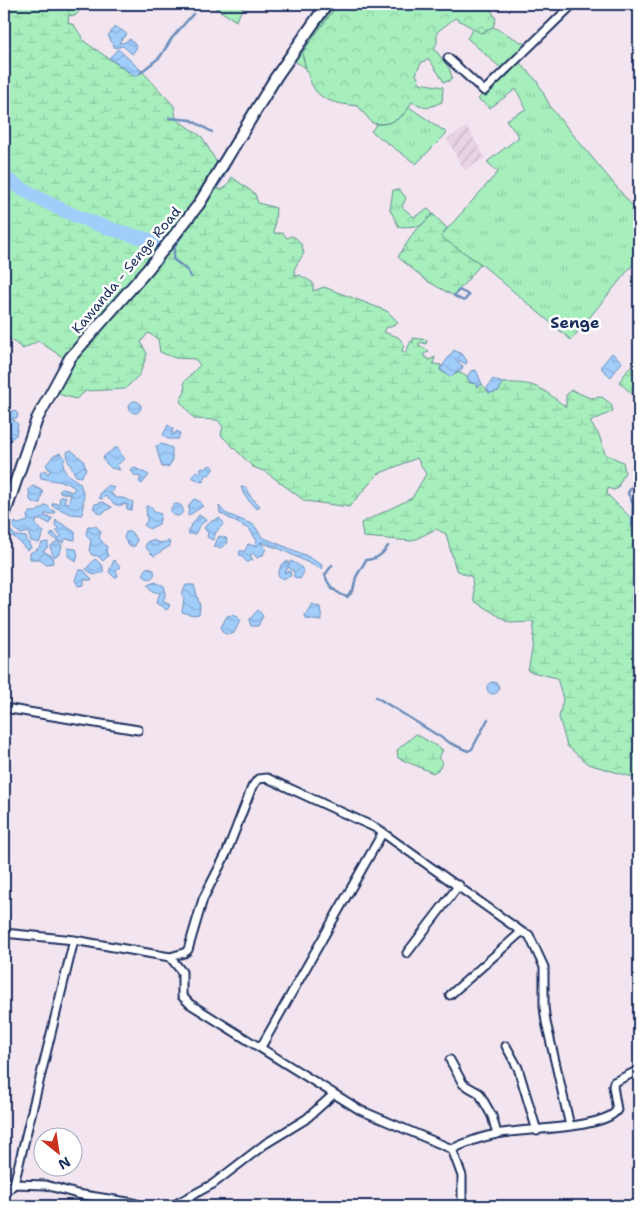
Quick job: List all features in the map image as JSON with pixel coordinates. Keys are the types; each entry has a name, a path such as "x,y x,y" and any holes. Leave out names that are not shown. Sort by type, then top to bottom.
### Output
{"street":[{"name":"Kawanda - Senge Road","path":"4,516 37,419 70,358 154,262 199,204 278,73 327,4"},
{"path":"448,58 484,91 573,4"},
{"path":"4,708 138,730"},
{"path":"4,933 74,940 170,957 184,953 188,950 204,899 226,854 252,787 258,779 266,778 304,793 383,832 522,932 529,935 544,967 546,1022 570,1126"},
{"path":"261,1047 383,832"},
{"path":"407,953 459,885"},
{"path":"450,995 522,932"},
{"path":"4,1195 14,1184 74,940"},
{"path":"170,957 182,972 181,990 186,1001 229,1030 261,1047 295,1070 372,1116 452,1149 497,1134 570,1126 615,1113 617,1105 612,1086 614,1082 639,1070"},
{"path":"506,1046 518,1068 537,1131"},
{"path":"450,1060 463,1084 482,1098 492,1116 497,1134"},
{"path":"172,1206 199,1193 223,1177 265,1144 306,1119 334,1094"},
{"path":"452,1149 462,1176 462,1206"},
{"path":"14,1184 46,1185 77,1194 134,1203 141,1206"}],"shaded area":[{"path":"467,127 485,158 464,170 447,139"}],"green space":[{"path":"4,4 85,4 75,16 69,15 68,23 74,25 85,42 134,76 143,72 174,106 176,119 202,137 217,163 204,189 168,240 148,265 64,358 38,341 23,349 10,339 4,342"},
{"path":"209,4 245,4 236,21"},
{"path":"331,4 338,4 302,53 306,68 291,59"},
{"path":"338,4 488,4 496,19 493,27 481,33 455,18 437,32 437,43 434,48 449,68 452,77 449,81 444,82 429,59 421,63 416,74 420,83 443,87 442,102 427,108 412,102 400,117 390,122 379,124 372,123 358,106 333,102 324,98 318,93 309,78 302,53"},
{"path":"481,18 495,28 527,45 503,70 467,38"},
{"path":"518,61 537,81 551,108 639,214 639,257 571,340 481,264 440,237 498,172 487,162 519,137 506,120 526,109 516,89 490,108 478,99"},
{"path":"409,107 447,133 416,164 371,131 377,124 391,122 399,118"},
{"path":"232,177 255,194 258,203 276,208 274,233 283,233 287,238 291,236 300,242 304,253 294,269 296,276 300,275 313,283 313,291 324,287 387,311 398,322 391,327 387,327 384,332 398,337 404,344 402,351 406,352 411,341 413,343 413,338 427,340 426,344 421,342 419,345 429,351 423,355 429,360 435,357 433,364 441,365 440,370 450,377 459,372 467,377 470,383 475,383 477,387 482,384 489,393 499,391 502,383 523,384 543,390 566,407 566,395 572,390 590,398 602,397 611,404 613,411 590,422 599,435 605,454 623,462 625,472 617,489 608,488 607,494 639,526 639,779 588,764 567,746 559,717 563,699 557,678 528,671 534,622 510,623 474,601 472,577 456,570 446,534 436,529 412,541 363,537 361,523 412,498 426,474 417,458 378,474 349,507 305,501 266,472 253,467 221,435 223,427 218,420 194,419 180,401 185,392 184,382 200,365 195,359 175,358 160,352 158,339 148,333 141,342 147,354 140,374 125,389 86,391 76,399 54,393 81,350 175,245 217,187 221,190 226,187"},
{"path":"393,190 400,190 406,198 402,207 414,217 428,209 433,214 420,226 399,227 390,210"},
{"path":"433,214 447,228 441,237 481,264 454,296 427,281 398,257 414,232"},
{"path":"630,367 639,374 639,387 633,395 619,382"},
{"path":"416,734 443,750 438,758 443,762 439,769 433,773 398,758 397,750"}],"water":[{"path":"115,26 127,34 119,42 123,43 130,39 137,47 132,54 123,46 115,48 108,36"},
{"path":"118,49 143,72 135,76 109,58"},
{"path":"454,350 463,355 467,361 466,364 458,360 457,362 463,366 462,369 450,377 440,369"},
{"path":"612,353 622,362 611,377 602,369 602,365"},
{"path":"476,370 482,384 477,387 475,383 470,383 467,377 471,371"},
{"path":"493,379 502,383 499,391 489,393 487,388"},
{"path":"135,401 141,407 135,413 129,407"},
{"path":"14,410 18,414 17,418 12,418 18,424 16,435 9,441 4,437 4,428 10,428 11,425 4,425 4,415"},
{"path":"168,425 173,429 172,436 177,431 180,433 178,439 168,439 163,435"},
{"path":"162,444 172,448 172,462 168,467 162,467 156,446"},
{"path":"118,448 124,459 117,465 120,470 111,468 103,460 104,456"},
{"path":"71,450 83,460 86,469 81,477 76,476 68,461 67,452"},
{"path":"61,453 65,458 64,470 69,476 80,483 84,496 82,515 71,514 52,506 53,503 59,504 60,497 66,496 64,502 68,503 71,495 59,492 62,488 72,492 75,488 67,483 41,478 40,473 45,470 48,474 50,471 46,465 53,456"},
{"path":"210,465 214,468 209,475 205,474 204,481 201,482 192,477 196,471 201,473 201,468 205,469"},
{"path":"135,468 149,475 142,484 139,482 141,477 135,476 130,469"},
{"path":"109,485 114,488 111,493 116,498 123,498 133,502 132,510 127,509 126,504 114,504 105,496 102,499 99,498 101,492"},
{"path":"33,486 43,491 40,503 34,503 30,500 29,489"},
{"path":"241,487 247,488 250,496 260,506 256,509 244,495"},
{"path":"194,499 201,502 203,506 188,516 189,505"},
{"path":"103,502 112,507 101,514 93,508 95,504"},
{"path":"177,504 183,510 177,516 171,510"},
{"path":"46,505 55,512 54,514 45,514 46,517 52,518 50,524 43,520 36,520 36,526 44,532 39,543 31,541 28,532 21,534 13,528 15,522 18,524 28,521 27,516 30,512 36,512"},
{"path":"146,506 152,507 154,512 161,514 159,524 149,529 144,525 147,521"},
{"path":"219,506 225,513 254,525 262,537 305,555 322,565 321,569 280,549 260,542 266,548 263,555 257,558 253,553 250,555 253,560 247,562 239,554 240,551 245,551 248,544 254,546 257,541 250,530 220,513"},
{"path":"199,515 206,520 199,526 195,534 189,534 188,530"},
{"path":"219,518 224,523 216,532 213,540 207,537 208,533 204,528 208,523"},
{"path":"56,520 75,532 75,540 66,539 63,543 50,536 53,532 58,538 62,536 56,531 58,528 55,525"},
{"path":"88,526 96,526 101,532 99,538 107,547 108,556 103,561 98,556 92,555 89,550 91,541 86,534"},
{"path":"10,530 16,536 26,537 31,548 27,550 14,537 7,534"},
{"path":"126,532 131,532 137,539 135,546 129,546 124,538"},
{"path":"219,536 226,538 228,543 220,548 214,547"},
{"path":"152,540 160,543 169,541 170,546 154,556 145,547 147,542"},
{"path":"57,541 62,545 60,553 54,557 50,547"},
{"path":"48,542 48,547 43,551 52,556 53,563 46,564 40,559 30,559 30,553 38,549 42,543"},
{"path":"68,548 76,549 78,555 76,562 68,556"},
{"path":"95,559 103,566 103,572 94,575 86,569"},
{"path":"114,560 120,567 116,570 118,576 115,578 109,572"},
{"path":"288,561 288,566 291,561 300,566 304,572 300,579 294,577 294,572 288,567 285,573 290,571 291,576 282,579 278,575 281,565"},
{"path":"149,567 155,573 149,579 143,573"},
{"path":"79,570 84,570 92,580 84,580 84,585 78,586 75,580"},
{"path":"155,582 164,586 166,593 163,601 170,605 167,610 156,603 160,593 153,591 148,585"},
{"path":"186,585 194,585 200,606 199,614 193,615 182,612 184,598 182,594"},
{"path":"312,604 320,607 322,621 306,619 305,615"},
{"path":"258,610 263,616 258,626 251,626 249,620"},
{"path":"227,616 238,617 240,621 234,633 229,635 222,632 221,627"},
{"path":"491,682 495,682 499,688 495,694 491,694 487,690 487,686"}],"waterway":[{"path":"316,11 321,4"},
{"path":"141,72 160,57 172,38 193,14"},
{"path":"298,38 303,28"},
{"path":"278,66 286,54"},
{"path":"260,93 268,81"},
{"path":"169,118 191,120 212,132"},
{"path":"191,277 187,270 173,259 175,245 223,178 232,160"},
{"path":"4,177 40,199 79,217 99,225 159,242"},
{"path":"459,290 469,295 464,301 454,296 459,290"},
{"path":"632,526 633,504 628,493 635,481 636,464 639,459"},
{"path":"634,531 639,527"},
{"path":"332,565 325,575 326,579 333,589 347,597 353,591 356,577 366,560 379,556 388,546"},
{"path":"376,697 450,743 468,751 472,749 488,719"}],"district":[{"name":"Senge","path":"575,322"}]}
